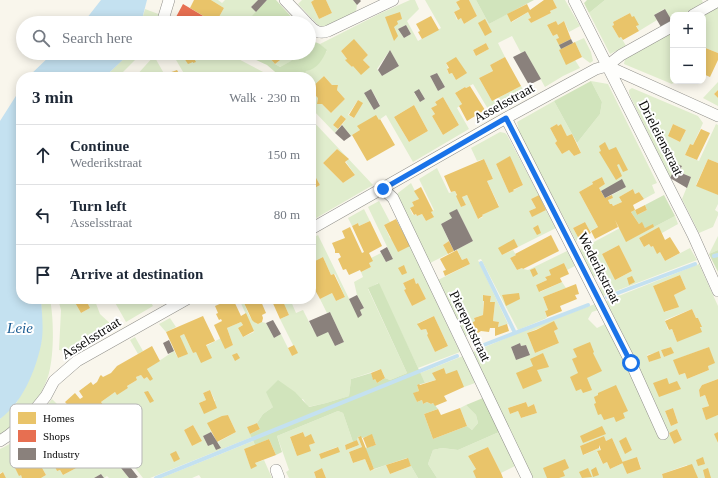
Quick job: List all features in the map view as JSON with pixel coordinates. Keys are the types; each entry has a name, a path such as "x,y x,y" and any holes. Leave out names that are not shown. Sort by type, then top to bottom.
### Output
{"street":[{"path":"164,16 169,0"},
{"path":"285,0 300,16"},
{"path":"316,31 321,33 328,31 393,0"},
{"name":"Drieleienstraat","path":"574,0 693,235 718,291"},
{"path":"698,12 718,1"},
{"name":"Asselsstraat","path":"316,226 506,118 596,69 607,66 621,55 670,28"},
{"path":"607,66 718,116"},
{"name":"Wederikstraat","path":"506,118 631,363 663,434"},
{"name":"Piereputstraat","path":"383,189 393,198 526,478"},
{"name":"Asselsstraat","path":"40,404 46,396 54,381 77,361 177,304"},
{"name":"Asselsstraat","path":"0,440 10,434"}],"green space":[{"path":"211,0 218,0 222,3 225,0 258,0 251,7 256,12 252,16 220,16 224,8"},
{"path":"267,0 276,0 291,16 252,16"},
{"path":"302,0 314,0 311,2 319,19 332,13 326,0 353,0 357,5 356,12 324,27 316,23 316,16 309,16 298,4"},
{"path":"410,0 415,0 419,9 407,21 418,41 441,28 425,0 460,0 456,2 460,9 454,12 457,20 461,18 464,24 477,16 469,0 476,0 489,24 507,14 512,22 528,12 531,18 528,19 531,23 551,13 550,11 557,8 553,0 565,0 580,26 569,32 564,21 558,25 556,21 547,25 553,36 557,34 559,38 556,39 575,60 580,68 545,87 525,51 521,53 512,36 498,43 505,57 490,65 493,71 479,78 492,101 521,86 526,95 491,114 473,84 466,88 465,87 455,93 462,104 457,108 469,129 413,162 386,115 379,120 358,126 360,130 351,136 342,125 346,119 341,115 333,125 338,129 335,133 316,113 316,96 318,98 317,104 322,104 331,113 345,99 337,90 338,85 332,85 324,76 316,83 316,72 306,72 327,51 320,44","holes":["406,25 411,34 404,38 398,29","354,40 368,55 363,60 370,67 352,67 341,51","486,43 489,49 476,56 473,50","390,50 399,66 382,76 377,69","456,58 466,73 456,80 452,73 449,74 447,70 448,68 446,63","437,73 445,87 438,91 430,76","371,89 380,105 374,110 364,93","419,89 425,99 420,102 414,93","443,97 459,125 443,135 432,116 435,114 431,108 437,105 435,102","358,100 362,103 354,118 348,115","414,105 428,131 409,142 394,117"]},
{"path":"476,0 534,0 489,24"},
{"path":"587,0 605,0 589,13 584,3"},
{"path":"605,0 702,0 703,3 687,12 670,12 670,18 664,9 654,15 657,20 639,31 630,13 613,22 614,25 612,26 626,46 610,54 589,13"},
{"path":"718,6 718,53 706,48 706,13"},
{"path":"145,9 161,15 160,16 143,16"},
{"path":"670,34 670,83 624,64 625,59"},
{"path":"584,38 591,52 593,61 590,63 582,57 575,42"},
{"path":"316,42 327,50 319,64 306,72 275,72 267,65 256,60 272,60 280,67 291,61 316,60"},
{"path":"123,60 135,60 123,72 110,72"},
{"path":"150,60 156,60 163,72 140,72"},
{"path":"176,60 240,60 263,72 183,72"},
{"path":"280,60 293,60 280,67 275,64"},
{"path":"591,81 608,84 657,183 652,185 655,193 644,199 639,192 635,194 633,189 619,197 622,202 613,206 608,200 613,198 612,195 626,187 622,180 601,191 599,188 605,184 602,177 592,182 593,184 579,192 598,227 590,231 585,222 573,228 579,239 576,241 520,135 517,122 554,101 572,134 567,136 561,124 558,126 557,124 550,128 557,141 555,143 562,154 569,150 574,156 581,153 577,143 600,114 602,102"},
{"path":"591,81 602,102 600,114 577,143 554,101"},
{"path":"718,82 718,90 714,94 718,98 718,106 703,98"},
{"path":"632,88 698,116 703,123 693,145 690,144 685,155 699,161 716,124 718,125 718,163 708,159 696,185 718,195 718,204 715,210 718,212 718,215 713,227 699,233 682,199 691,177 679,172 682,167 677,164 670,178 631,98 629,90","holes":["673,124 686,130 680,142 668,136"]},
{"path":"316,124 373,185 316,218 316,187 320,185 316,178","holes":["337,149 348,159 346,162 355,175 343,183 323,163"]},
{"path":"500,132 505,133 539,195 531,199 536,208 529,211 532,216 546,210 556,228 518,247 514,240 499,248 502,255 513,250 516,255 510,258 517,270 522,268 528,270 567,251 575,266 567,270 564,263 551,275 545,277 547,280 536,285 540,292 562,282 566,288 543,297 548,310 545,311 547,318 518,330 481,259 478,260 508,324 498,327 499,322 493,321 495,302 490,302 491,296 484,295 483,315 474,318 474,332 464,337 438,280 470,264 467,258 462,260 457,249 473,241 457,209 450,213 452,218 441,224 449,241 443,245 448,254 430,263 398,196 398,193 411,183 419,199 412,202 414,206 410,209 413,215 416,214 417,216 422,214 426,221 433,217 431,212 434,210 419,179 437,168 449,193 455,191 461,207 466,205 462,197 467,195 478,219 483,217 482,215 499,206 487,181 493,179 484,159 477,161 471,148","holes":["510,157 523,185 509,193 496,164"]},
{"path":"664,195 675,216 654,227 645,228 642,223 639,224 631,212 635,210 637,215 647,210 645,205"},
{"path":"379,201 390,222 384,225 390,238 410,246 460,352 418,368 378,283 368,289 407,373 390,380 385,378 381,369 351,379 349,396 308,407 303,399 273,407 263,414 257,423 247,427 252,437 150,478 143,478 135,468 142,468 142,404 103,404 101,402 115,392 117,394 128,388 127,386 137,380 136,377 141,375 144,379 147,377 150,381 152,379 147,369 174,351 178,358 187,354 180,336 184,334 193,353 221,338 225,348 233,345 227,328 241,322 243,325 238,328 243,337 254,332 241,304 244,304 255,323 266,323 274,338 281,334 292,356 297,353 280,319 289,315 284,304 292,304 296,313 303,310 313,330 328,332 335,346 344,342 330,312 327,313 320,299 332,293 336,301 345,297 335,274 331,275 323,257 316,260 316,236 318,235 358,317 362,315 360,310 364,308 357,295 354,282 363,277 361,272 371,267 369,263 371,258 381,253 386,262 393,259 368,207","holes":["414,278 416,284 418,283 426,299 412,306 404,290 406,289 403,283","434,316 448,346 435,352 426,329 421,330 418,323","210,390 215,401 199,403 206,400 203,393","228,415 236,432 218,442 221,448 216,450 213,444 208,446 203,436 211,432 208,423","193,425 202,441 192,446 184,430"]},
{"path":"364,209 370,221 359,226 358,223 352,226 348,218"},
{"path":"675,216 678,224 662,233 658,228 639,238 644,247 649,244 651,247 653,246 657,253 660,252 665,261 690,248 697,260 603,296 597,277 593,276 579,250 620,228 627,241","holes":["619,245 632,271 615,280 602,254"]},
{"path":"718,236 718,250 709,254"},
{"path":"718,250 718,272 709,254"},
{"path":"699,264 718,306 718,379 702,385 699,390 700,397 705,395 709,406 702,408 706,419 718,415 718,432 715,434 718,444 718,478 692,478 687,465 662,474 663,478 531,478 473,352 523,331 595,304 598,310 592,312 588,319 597,328 605,324 630,373 668,433 654,400 606,301","holes":["680,275 686,289 674,295 678,307 665,312 653,286","692,309 696,318 698,318 701,327 677,342 672,329 668,330 665,320","554,322 558,329 554,331 559,343 535,353 527,333","520,343 521,346 526,345 530,354 516,360 511,347","671,347 673,353 664,357 661,350","709,347 709,370 687,379 685,373 679,375 674,360","659,352 661,357 649,362 647,355","526,402 528,407 534,404 537,413 521,418 518,411 510,414 508,408","673,408 678,423 671,426 665,411","677,429 682,440 674,444 669,433","604,436 606,441 612,438 623,463 610,469 607,462 603,464 597,452 601,450 599,448 584,455 580,446","626,438 632,450 625,453 619,441","637,457 641,468 627,474 623,462"]},
{"path":"379,283 425,383 417,385 419,391 414,393 417,402 422,400 423,404 427,402 431,404 433,403 438,409 424,414 433,439 467,426 472,430 478,423 476,415 466,405 483,398 499,432 458,450 442,448 433,450 428,464 437,478 418,478 407,458 374,469 365,448 376,445 372,435 362,438 360,436 353,442 343,413 338,411 277,436 282,452 276,455 269,439 255,445 250,434 260,429 257,423 263,414 273,407 266,392 278,380 295,392 309,407 349,396 351,379 371,373 373,379 375,379 377,383 385,378 390,380 407,373 368,288"},
{"path":"41,304 51,304 53,346 51,365 46,382 42,392 33,404 15,404 41,344"},
{"path":"59,304 76,304 81,313 90,308 88,304 96,304 100,314 115,328 72,353 59,350 61,310"},
{"path":"116,304 152,304 153,306 126,322"},
{"path":"170,318 176,327 166,332 159,324"},
{"path":"135,337 143,351 138,354 130,340"},
{"path":"463,356 475,383 464,387 446,374 444,368 433,373 436,380 425,383 420,373"},
{"path":"52,399 57,404 48,404"},
{"path":"466,405 476,415 478,423 472,430 467,426 460,408"},
{"path":"10,409 10,428 0,435 0,419"},
{"path":"338,411 343,413 353,442 345,445 346,450 359,445 357,440 358,437 362,447 349,452 353,463 365,459 370,471 386,465 390,474 411,466 418,478 326,478 322,468 314,472 316,478 289,478 286,472 289,470 277,436","holes":["303,432 305,437 311,435 315,443 309,445 297,456 290,437","337,447 339,451 321,458 319,454"]},
{"path":"499,432 515,466 501,473 488,447 468,456 476,469 476,478 437,478 428,464 433,450 442,448 458,450"},
{"path":"253,441 255,445 244,449 251,468 256,466 255,463 264,460 272,478 201,478 199,475 192,478 161,478"},
{"path":"10,444 10,468 15,468 22,478 6,478 3,472 0,473 0,449"},
{"path":"42,468 56,468 57,471 60,470 63,475 76,468 121,468 129,478 109,478 107,476 104,478 101,474 94,478 41,478 46,475"}],"water":[{"path":"101,0 147,0 143,16 88,16"},
{"path":"46,60 123,60 110,72 33,72"},
{"name":"Leie","path":"16,96 16,304 41,304 42,334 41,345 31,376 21,396 15,404 10,404 10,410 0,419 0,121"}],"building: Homes":[{"path":"194,0 211,0 224,8 220,16 204,16 190,8"},
{"path":"314,0 326,0 332,13 319,19 311,2"},
{"path":"460,0 469,0 477,16 464,24 461,18 458,20 454,12 460,9 456,2"},
{"path":"544,0 553,0 557,8 550,11 551,13 531,23 528,19 531,18 528,12 511,22 507,14 527,4 530,10"},
{"path":"400,12 402,19 397,21 398,24 394,27 398,36 394,41 385,17"},
{"path":"630,13 632,17 634,16 639,25 636,26 639,31 623,40 621,37 619,38 612,26 614,25 613,22"},
{"path":"431,16 439,30 422,39 416,24"},
{"path":"485,19 492,32 485,36 478,23"},
{"path":"556,21 558,25 564,21 571,39 559,45 556,39 559,38 557,34 553,36 547,25"},
{"path":"354,39 368,55 363,60 370,67 361,75 345,60 347,59 341,51"},
{"path":"575,42 582,57 566,65 559,50"},
{"path":"486,43 489,49 476,56 473,50"},
{"path":"706,48 718,53 718,60 710,77 706,75"},
{"path":"456,57 467,73 456,80 452,73 449,74 447,69 449,68 446,63"},
{"path":"505,57 521,86 492,101 479,78 493,71 490,65"},
{"path":"185,60 195,60 196,62 193,62 188,64"},
{"path":"272,60 280,60 275,64"},
{"path":"324,76 332,85 338,85 337,90 345,99 331,113 322,104 317,104 318,98 316,96 316,83"},
{"path":"470,86 485,110 467,121 459,106 462,104 455,93 465,87"},
{"path":"718,90 718,98 714,94"},
{"path":"443,97 459,125 443,135 432,116 435,114 431,108 437,105 435,102"},
{"path":"358,100 363,103 354,118 349,115"},
{"path":"414,105 428,131 409,142 394,117"},
{"path":"341,115 346,119 338,129 333,125"},
{"path":"376,115 379,120 380,119 395,145 367,161 352,135 360,130 357,126"},
{"path":"557,124 558,126 561,124 567,136 572,134 581,153 574,156 569,150 562,154 555,143 557,141 550,128"},
{"path":"673,124 686,130 680,142 668,136"},
{"path":"701,129 710,133 697,160 685,155 690,144 693,145"},
{"path":"605,142 609,150 616,147 628,170 623,172 619,164 617,165 622,176 616,180 599,152 601,151 599,146"},
{"path":"337,149 349,159 345,162 355,175 343,183 323,163"},
{"path":"510,156 523,185 509,193 496,164"},
{"path":"484,159 493,179 487,181 499,207 482,215 483,216 478,219 467,195 462,197 466,205 461,207 455,191 451,192 444,176"},
{"path":"708,159 718,163 718,195 696,186"},
{"path":"602,177 605,184 599,188 605,198 612,195 613,198 608,200 613,206 622,202 619,197 633,189 635,194 639,192 644,199 633,205 635,210 631,212 639,224 642,222 645,228 653,224 654,227 626,242 615,220 618,227 595,239 591,231 598,227 579,192 593,184 592,182"},
{"path":"316,178 320,185 316,187"},
{"path":"421,187 433,211 431,212 434,217 426,221 422,214 417,216 416,214 414,215 410,208 414,206 412,202 419,199 414,191"},
{"path":"539,195 546,210 532,217 529,211 536,208 531,199"},
{"path":"645,205 647,210 637,215 635,210"},
{"path":"396,219 410,246 398,252 384,225"},
{"path":"370,221 382,246 369,253 373,261 369,263 371,267 361,272 360,270 349,275 346,269 343,270 338,259 341,257 339,253 335,253 332,243 345,238 342,231 350,227 362,253 364,252 352,226 358,223 359,226"},
{"path":"585,222 591,233 579,239 573,228"},
{"path":"538,225 541,233 537,235 533,228"},
{"path":"659,227 665,240 670,237 680,253 665,261 660,252 657,254 653,246 651,247 649,244 644,247 639,238"},
{"path":"551,235 559,251 523,269 517,270 510,258"},
{"path":"514,239 518,247 502,255 498,248"},
{"path":"449,241 454,251 448,254 443,245"},
{"path":"619,245 632,271 615,280 602,254"},
{"path":"457,250 462,260 467,258 470,264 445,276 443,271 446,270 440,259"},
{"path":"323,257 331,275 334,274 345,297 336,301 332,293 320,299 316,292 316,260"},
{"path":"564,263 569,274 560,278 562,282 539,292 536,285 547,280 545,277 551,275 549,270"},
{"path":"404,265 407,273 402,275 398,268"},
{"path":"535,268 538,274 533,277 530,270"},
{"path":"680,275 686,289 674,295 679,307 664,312 653,286"},
{"path":"632,276 635,282 629,285 627,278"},
{"path":"414,278 416,284 418,283 426,299 412,306 404,290 406,289 403,283"},
{"path":"576,284 579,294 575,295 577,299 560,306 562,311 547,317 545,311 548,310 543,297"},
{"path":"519,293 520,299 506,306 502,295"},
{"path":"483,295 491,296 490,302 495,302 493,321 499,322 498,327 507,324 509,331 495,336 495,328 490,328 489,332 481,331 475,335 469,324 475,321 474,318 483,315"},
{"path":"76,304 88,304 90,308 81,313"},
{"path":"220,304 235,304 241,316 246,313 254,331 243,337 238,328 243,325 241,322 227,328 233,345 225,349 214,325 222,321 221,319 219,320 216,314 218,313 215,306"},
{"path":"244,304 262,304 266,313 262,315 262,322 258,324 252,320"},
{"path":"273,304 284,304 289,315 280,319"},
{"path":"692,309 702,327 700,327 702,332 677,342 672,329 669,330 665,321"},
{"path":"203,316 215,341 206,345 212,358 201,363 196,352 193,353 184,334 180,336 188,354 178,358 166,332"},
{"path":"434,316 448,346 435,352 427,335 426,329 421,330 417,324"},
{"path":"554,321 558,329 554,331 559,343 535,353 527,333"},
{"path":"109,323 111,327 104,332 101,328"},
{"path":"590,342 594,352 593,353 602,371 587,378 592,390 583,393 581,389 576,391 570,377 578,373 572,359 577,357 573,349"},
{"path":"294,345 298,353 292,356 288,348"},
{"path":"152,346 160,361 147,369 153,379 150,381 147,377 144,379 141,375 136,377 137,380 127,386 128,388 117,395 115,392 101,402 103,404 67,404 65,402 75,393 80,399 83,397 79,391 91,382 93,385 97,382 101,375 103,377 111,373 117,366"},
{"path":"671,347 674,353 664,357 661,350"},
{"path":"709,347 715,363 708,366 709,370 687,379 685,373 679,375 673,360"},
{"path":"659,351 661,358 649,362 647,356"},
{"path":"237,353 240,358 235,361 232,355"},
{"path":"543,353 549,367 537,370 542,381 523,389 516,373 533,366 530,359"},
{"path":"444,368 446,374 457,370 464,387 444,396 447,401 435,406 433,403 431,404 427,402 423,404 422,400 417,402 413,393 419,391 417,385 436,380 432,373"},
{"path":"381,369 385,378 377,383 375,379 373,380 371,373"},
{"path":"667,378 669,384 677,381 681,389 659,397 653,383"},
{"path":"718,379 718,415 706,420 702,408 709,406 705,395 700,397 699,390 702,385"},
{"path":"616,385 628,411 623,413 625,418 616,422 614,417 604,420 601,414 598,415 594,404 596,403 594,397 598,395 598,393"},
{"path":"210,390 217,408 204,414 199,403 206,400 203,393"},
{"path":"148,391 154,401 150,403 144,392"},
{"path":"526,402 528,407 534,404 537,413 521,418 518,411 510,414 508,408"},
{"path":"460,408 467,426 433,439 424,414 438,409 441,415"},
{"path":"673,408 678,423 671,426 665,411"},
{"path":"228,415 236,432 217,442 207,423 222,416"},
{"path":"257,423 260,429 250,434 247,427"},
{"path":"193,425 202,441 192,446 184,430"},
{"path":"602,426 606,434 583,443 580,436"},
{"path":"677,429 682,440 674,444 669,433"},
{"path":"303,432 305,437 311,434 315,443 309,445 311,451 297,456 290,437"},
{"path":"718,432 718,443 714,434"},
{"path":"372,434 376,445 367,448 363,438"},
{"path":"361,436 374,469 370,471 365,459 353,463 349,452 362,447 358,437"},
{"path":"604,436 606,441 612,438 623,463 610,469 607,462 603,464 597,451 601,450 599,445 599,448 583,455 580,446"},
{"path":"626,437 632,450 625,454 619,441"},
{"path":"269,439 276,455 255,463 257,466 251,469 244,449"},
{"path":"357,440 359,445 346,450 345,445"},
{"path":"338,447 340,452 321,459 319,454"},
{"path":"488,447 503,478 476,478 473,471 476,469 468,456"},
{"path":"176,451 180,459 174,462 170,454"},
{"path":"637,457 641,469 627,474 622,462"},
{"path":"703,457 705,464 698,466 696,460"},
{"path":"408,458 411,466 390,474 386,465"},
{"path":"565,459 569,468 563,471 565,476 559,478 547,478 543,468"},
{"path":"692,464 698,478 663,478 662,474"},
{"path":"596,467 599,475 593,477 591,470"},
{"path":"15,468 42,468 46,475 41,478 22,478 21,475 19,476"},
{"path":"56,468 76,468 63,475 60,470 57,471"},
{"path":"322,468 326,478 316,478 314,472"},
{"path":"588,468 592,477 582,478 579,472"},
{"path":"708,468 711,478 705,478 703,470"},
{"path":"3,472 6,478 0,478 0,474"}],"building: Shops":[{"path":"183,4 203,16 177,16"}],"building: Industry":[{"path":"258,0 267,0 256,12 251,7"},
{"path":"353,0 360,0 361,1 357,5"},
{"path":"665,9 670,18 670,22 661,27 654,15"},
{"path":"406,25 411,34 404,38 398,29"},
{"path":"571,39 573,43 561,49 559,45"},
{"path":"390,50 399,66 382,76 378,70"},
{"path":"525,51 541,79 529,85 513,57"},
{"path":"437,73 445,87 438,91 430,76"},
{"path":"371,89 380,106 374,110 364,93"},
{"path":"419,89 425,99 420,102 414,92"},
{"path":"342,125 351,136 344,141 335,133"},
{"path":"677,164 682,166 679,172 691,177 687,188 670,178"},
{"path":"622,179 626,187 605,198 601,191"},
{"path":"457,209 473,241 454,251 441,224 452,218 449,213"},
{"path":"387,247 393,259 386,262 380,251"},
{"path":"357,295 364,308 360,310 362,315 358,318 349,299"},
{"path":"330,312 344,342 335,346 328,332 317,337 309,321"},
{"path":"273,320 281,334 274,338 266,323"},
{"path":"169,340 174,351 168,354 163,343"},
{"path":"520,343 521,346 526,345 530,355 516,360 511,347"},
{"path":"211,432 221,448 216,450 213,444 208,446 203,436"},
{"path":"121,468 131,468 138,477 129,478"},
{"path":"101,474 104,478 94,478"}],"waterway":[{"path":"714,256 718,255"},
{"path":"481,263 515,333"},
{"path":"607,297 695,264"},
{"path":"476,348 588,305"},
{"path":"156,478 457,356"}],"route":[{"path":"383,189 506,118 631,363"}]}
